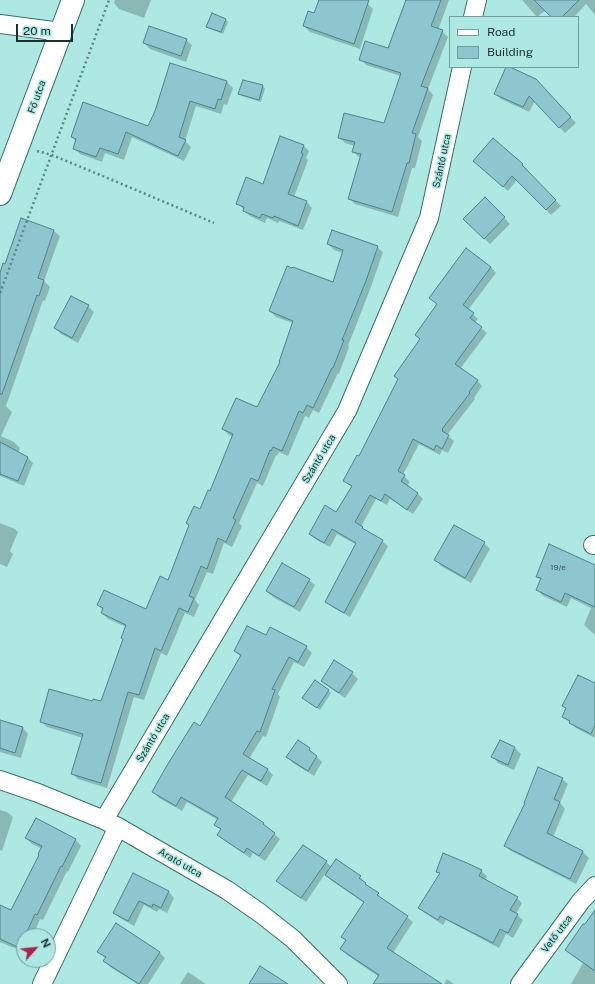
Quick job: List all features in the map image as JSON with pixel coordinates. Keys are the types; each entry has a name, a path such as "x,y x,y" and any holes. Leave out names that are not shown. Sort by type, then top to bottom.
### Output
{"street":[{"name":"Fő utca","path":"0,194 73,0"},
{"path":"473,16 477,0"},
{"path":"0,24 61,32"},
{"name":"Szántó utca","path":"42,984 111,824 347,411 429,218 462,68"},
{"name":"Arató utca","path":"0,780 38,793 111,824 227,890 260,913 293,940 338,984"},
{"name":"Vető utca","path":"520,984 581,901 595,886"}],"path":[{"path":"0,293 109,0"},
{"path":"19,145 52,155 214,223"}],"building":[{"path":"319,0 369,0 354,44 303,26 308,11 314,13"},
{"path":"406,0 441,0 431,26 443,30 421,86 428,88 412,133 416,134 409,163 407,163 392,212 348,199 361,154 352,152 355,142 338,138 344,113 384,123 401,73 359,60 365,41 388,48"},
{"path":"534,0 579,0 563,16 550,16"},
{"path":"212,13 226,19 221,32 206,27"},
{"path":"149,26 187,39 181,56 143,43"},
{"path":"170,63 227,81 221,100 218,99 215,109 190,101 179,137 186,140 178,156 126,132 118,154 100,148 96,157 73,149 76,139 71,137 83,102 148,126 155,111"},
{"path":"506,68 512,68 536,79 571,117 559,128 529,96 523,107 494,94"},
{"path":"243,80 263,85 259,100 238,94"},
{"path":"280,136 304,145 301,153 303,154 288,194 307,201 298,226 274,216 273,218 262,214 260,218 243,211 244,207 236,204 246,177 263,184"},
{"path":"493,138 523,164 522,165 556,200 546,210 512,176 503,187 473,161"},
{"path":"485,197 505,217 484,239 463,219"},
{"path":"21,218 54,230 38,278 44,280 39,296 37,295 2,394 0,394 0,273 3,263 5,264"},
{"path":"332,230 378,246 366,281 342,340 344,340 333,368 313,408 307,405 303,413 299,411 282,451 273,447 271,451 270,450 258,481 251,478 233,518 236,520 226,542 218,538 207,569 201,566 189,596 194,598 188,612 179,608 161,651 155,648 139,695 128,692 101,783 71,774 83,734 40,722 49,689 92,701 93,699 101,701 123,639 121,638 126,625 101,613 103,608 97,605 104,590 146,609 160,576 168,580 189,525 186,523 194,506 200,509 208,490 210,491 233,434 222,429 236,398 257,407 280,362 293,321 269,311 287,266 333,282 343,250 327,244"},
{"path":"466,248 491,267 463,305 474,313 470,318 482,327 455,364 478,380 469,392 470,393 442,429 442,431 449,435 442,449 436,445 434,450 413,439 398,471 405,475 401,481 418,493 407,510 385,494 381,501 370,495 355,522 363,527 362,528 383,540 344,613 325,602 356,543 332,529 324,543 309,534 325,505 336,512 352,486 343,481 357,455 359,456 398,379 394,376 420,339 415,335 437,304 429,298"},
{"path":"71,296 89,305 72,338 54,328"},
{"path":"0,442 28,457 18,481 0,474"},
{"path":"454,525 485,542 465,578 434,560"},
{"path":"549,544 595,565 595,607 565,593 561,602 536,590 541,578 536,577"},
{"path":"282,563 310,579 294,607 266,591"},
{"path":"247,626 266,635 270,627 307,646 298,662 289,657 272,689 275,690 260,732 257,731 243,754 268,769 261,781 242,770 225,797 264,823 263,824 275,833 259,856 247,848 244,853 217,835 221,829 214,825 218,818 181,797 176,806 152,792 194,722 200,726 241,655 234,651"},
{"path":"334,660 353,672 339,693 321,681"},
{"path":"578,675 595,683 595,725 591,734 569,723 570,721 562,717 566,708 562,706"},
{"path":"315,680 329,690 317,708 302,698"},
{"path":"0,720 23,727 15,753 0,748"},
{"path":"298,740 310,748 309,750 317,756 308,771 286,757"},
{"path":"500,740 515,747 508,765 491,757"},
{"path":"538,767 563,778 554,799 560,802 547,833 583,851 570,879 504,846 525,803"},
{"path":"36,818 76,839 37,915 35,914 29,928 16,928 16,946 0,939 0,905 11,910 39,855 38,854 42,846 25,838"},
{"path":"303,845 327,861 301,898 276,881"},
{"path":"443,853 482,870 479,876 518,897 510,910 518,914 508,933 500,929 493,943 440,916 438,920 418,908 440,873 436,872"},
{"path":"336,859 361,876 359,878 366,883 365,884 379,893 377,895 408,916 387,948 442,984 373,984 379,975 340,949 346,940 341,937 364,902 325,875"},
{"path":"133,873 169,891 161,908 153,904 152,907 139,901 128,921 113,913"},
{"path":"595,910 595,971 565,950"},
{"path":"116,923 160,952 139,984 103,961 106,957 97,952"},
{"path":"260,966 288,984 249,984"}]}
